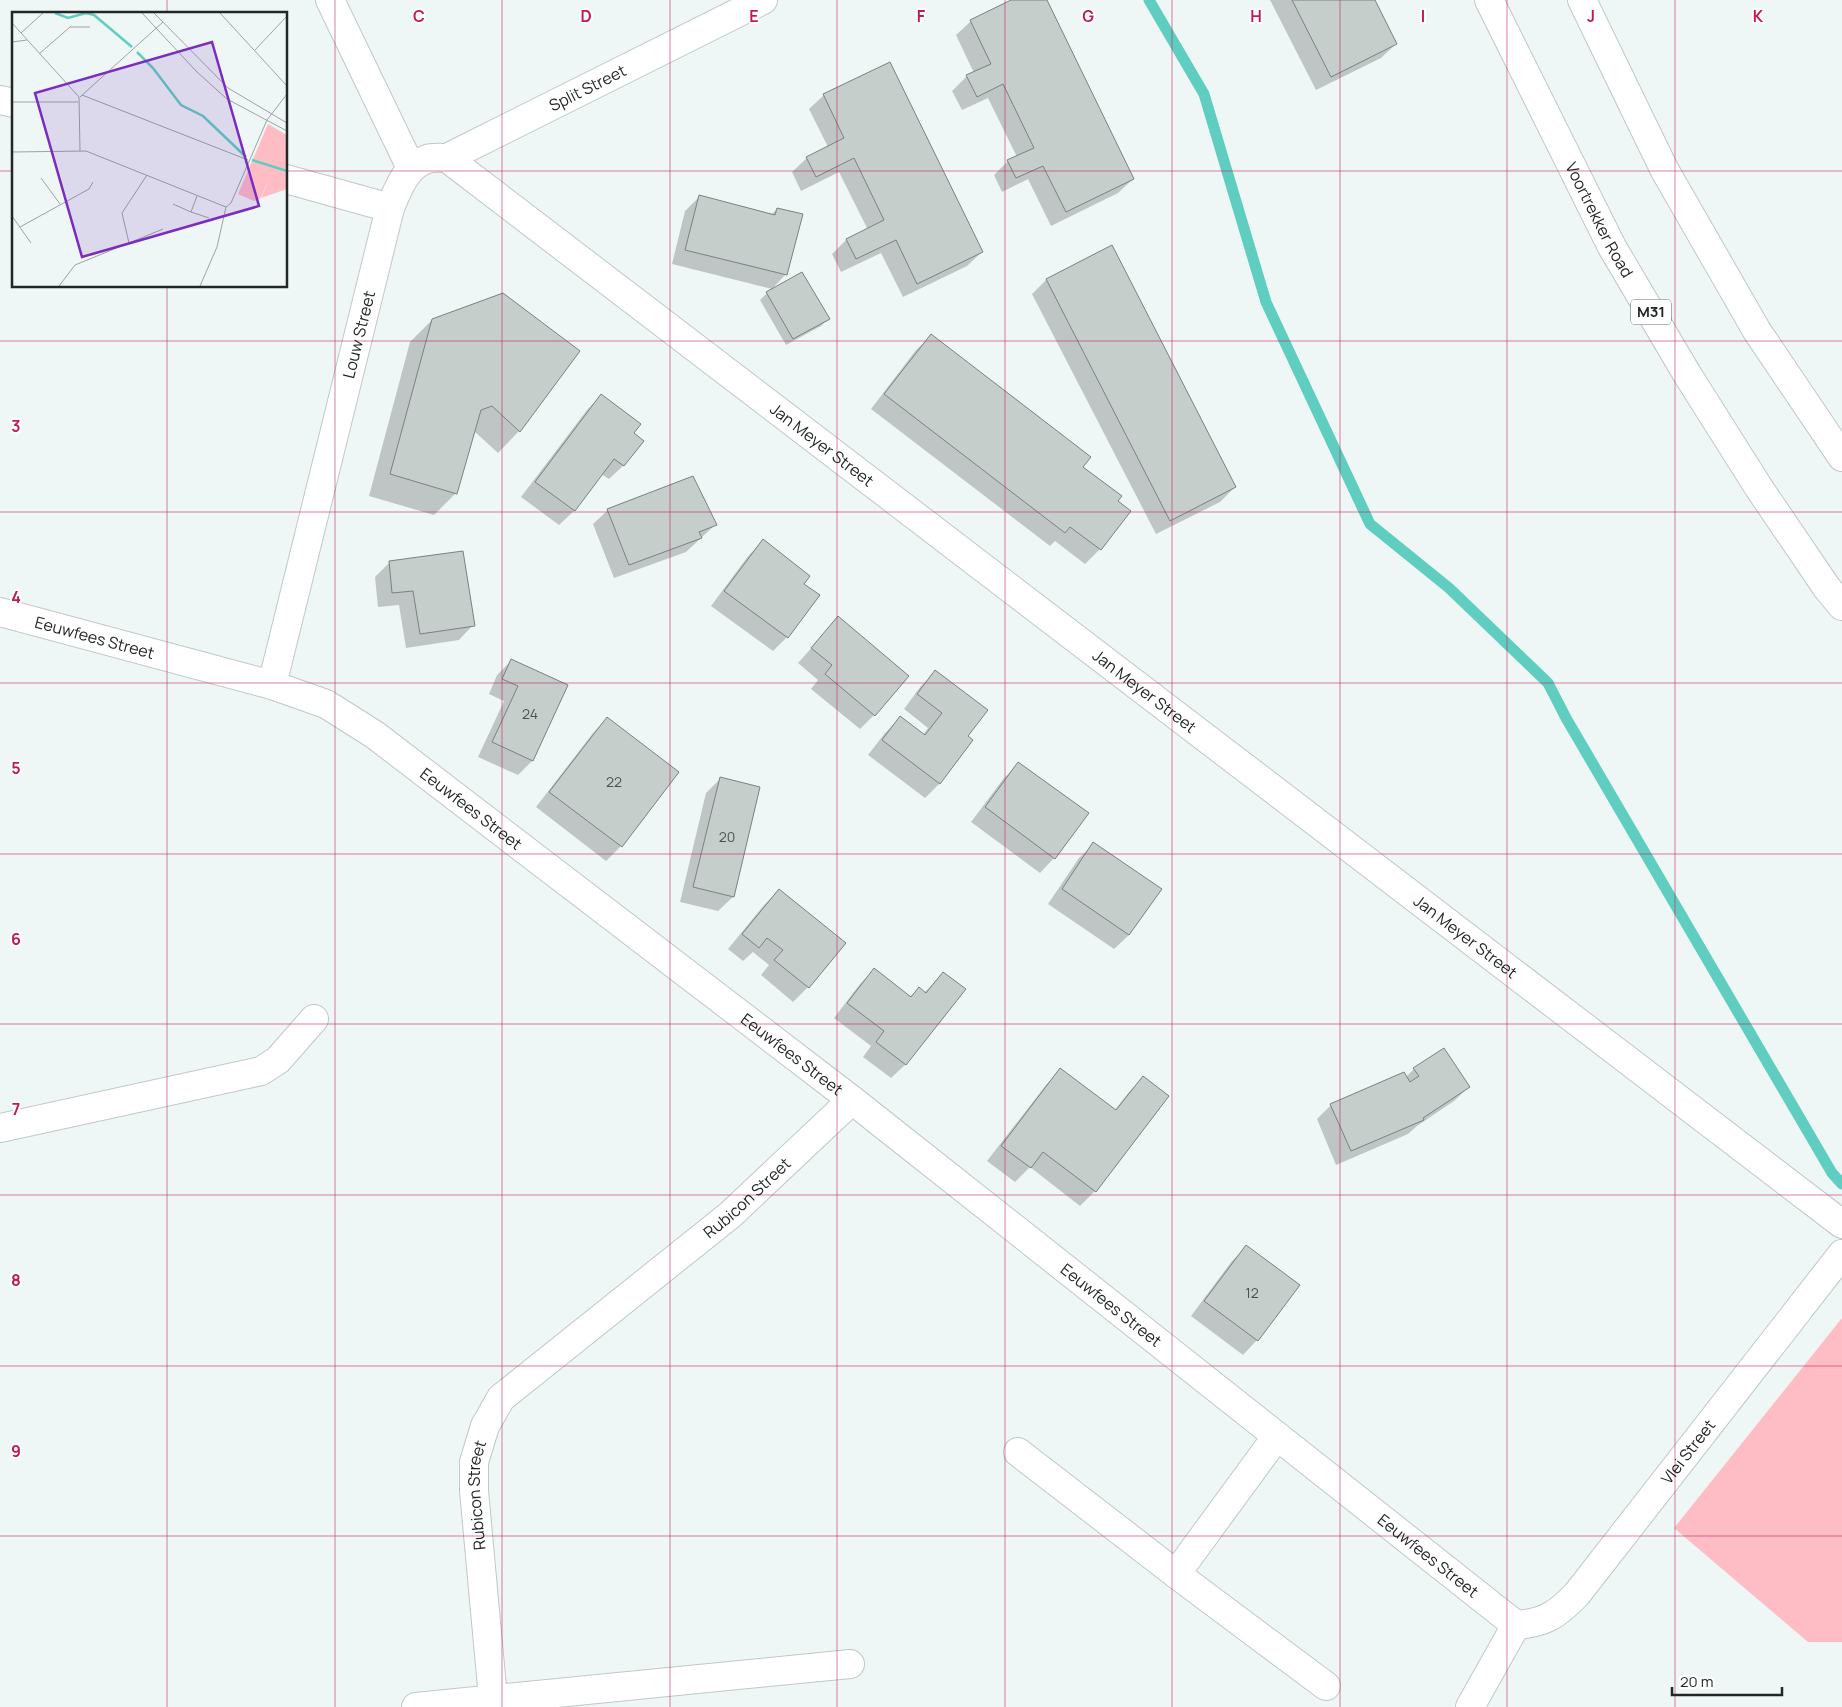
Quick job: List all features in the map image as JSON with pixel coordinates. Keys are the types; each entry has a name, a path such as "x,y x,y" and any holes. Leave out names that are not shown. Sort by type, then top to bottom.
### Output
{"street":[{"path":"330,0 411,168"},
{"name":"Split Street","path":"411,168 428,158 447,158 763,0"},
{"name":"Voortrekker Road","path":"1489,0 1612,247 1687,374 1759,488 1827,588 1842,606"},
{"path":"1582,0 1664,169 1757,331 1842,457"},
{"name":"Jan Meyer Street","path":"447,158 1842,1224"},
{"name":"Louw Street","path":"272,685 390,208 399,186 411,168"},
{"path":"288,180 390,208"},
{"name":"Eeuwfees Street","path":"0,612 272,685 326,704 375,736 852,1100 1516,1626"},
{"path":"0,1128 261,1071 278,1060 314,1019"},
{"name":"Rubicon Street","path":"493,1698 474,1491 474,1462 485,1426 501,1398 730,1215 852,1100"},
{"name":"Vlei Street","path":"1516,1626 1536,1624 1566,1606 1577,1594 1842,1254"},
{"path":"1176,1574 1277,1436"},
{"path":"1018,1452 1176,1574 1326,1686"},
{"path":"1470,1707 1516,1626"},
{"path":"416,1707 850,1664"}],"shaded area":[{"path":"1842,1318 1842,1642 1808,1642 1674,1528"}],"building":[{"path":"1011,0 1047,0 1134,179 1066,212 1043,166 1016,178 1007,160 1034,148 1003,84 977,97 966,75 991,64 970,20"},
{"path":"1292,0 1375,0 1397,44 1331,77"},
{"path":"890,62 983,252 917,284 896,240 856,259 846,239 884,220 854,158 816,177 806,157 844,138 823,94"},
{"path":"699,195 775,215 777,208 803,214 787,275 685,250"},
{"path":"1112,245 1236,487 1170,521 1046,279"},
{"path":"802,272 830,319 793,339 766,292"},
{"path":"503,293 580,351 520,432 492,406 481,410 457,494 390,474 432,319"},
{"path":"931,334 1091,457 1083,467 1122,496 1118,501 1131,511 1101,550 1070,527 1065,533 884,394"},
{"path":"601,394 641,424 634,433 644,441 624,466 614,459 575,511 535,482"},
{"path":"693,476 717,525 699,532 702,538 629,565 607,509"},
{"path":"763,539 810,576 804,584 820,595 788,638 724,591"},
{"path":"463,551 475,626 420,634 413,591 392,593 389,561"},
{"path":"838,616 909,676 875,716 825,674 832,665 811,648"},
{"path":"511,659 568,685 533,761 492,742 518,686 502,679"},
{"path":"935,670 988,710 968,736 973,740 940,784 882,740 900,716 925,735 942,713 917,694"},
{"path":"607,717 679,772 622,847 549,792"},
{"path":"1018,762 1089,813 1055,859 985,807"},
{"path":"720,777 760,787 734,897 693,887"},
{"path":"1093,842 1162,889 1129,935 1062,889"},
{"path":"779,889 846,943 809,988 774,960 783,950 767,938 759,948 742,934"},
{"path":"874,968 911,997 919,987 926,993 943,972 966,989 906,1065 876,1042 884,1031 847,1003"},
{"path":"1444,1048 1470,1087 1423,1118 1424,1120 1351,1151 1330,1104 1404,1072 1410,1082 1419,1076 1413,1068"},
{"path":"1060,1068 1116,1110 1143,1076 1169,1096 1096,1192 1043,1152 1031,1168 1001,1146"},
{"path":"1246,1245 1300,1285 1258,1341 1204,1301"}],"waterway":[{"path":"1149,0 1204,94 1266,302 1370,524 1449,588 1548,683 1566,718 1832,1173 1842,1184"}]}
